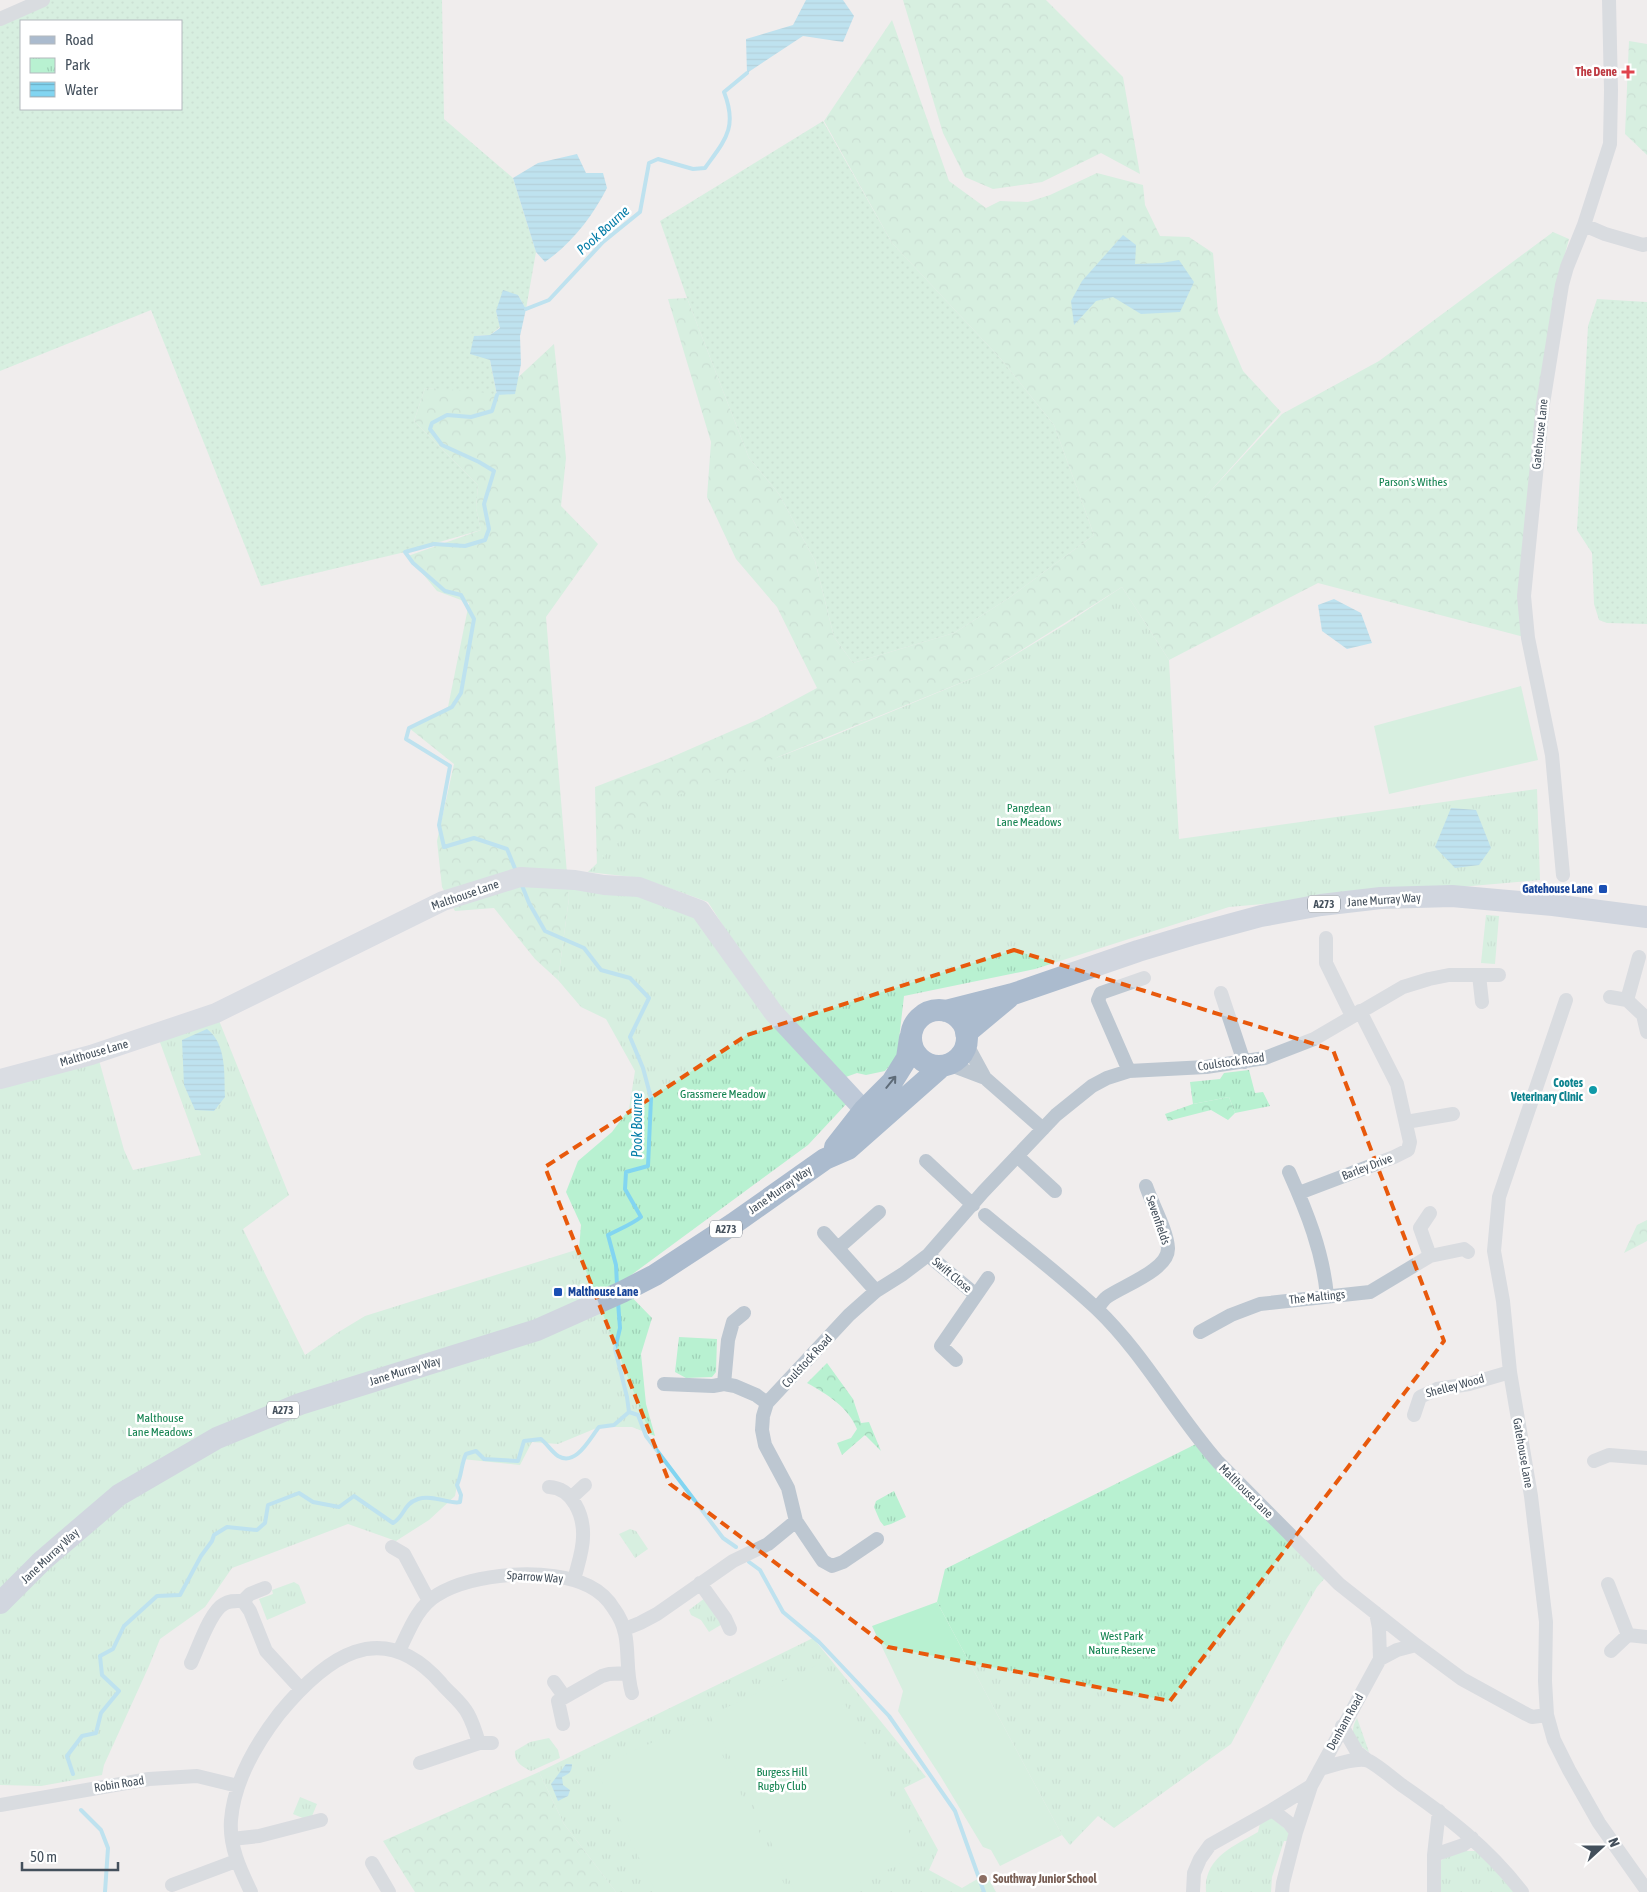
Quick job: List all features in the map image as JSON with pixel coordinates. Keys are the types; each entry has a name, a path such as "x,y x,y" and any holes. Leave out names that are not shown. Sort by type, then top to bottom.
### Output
{"main road":[{"name":"Jane Murray Way","path":"1013,994 1191,935 1261,916 1321,905 1381,898 1452,896 1553,905 1647,917"},
{"name":"A273","path":"946,1011 1013,994"},
{"name":"A273","path":"966,1038 1013,994"},
{"path":"938,1010 946,1011 960,1019 966,1038 960,1056 945,1065 934,1066 921,1060 915,1054 910,1038 912,1028 922,1014 938,1010"},
{"name":"Jane Murray Way","path":"825,1159 864,1110 892,1082 907,1058 910,1038"},
{"name":"Jane Murray Way","path":"0,1603 42,1561 118,1495 217,1438 300,1404 537,1330 616,1295 666,1268 825,1159 848,1148 945,1065"}],"street":[{"path":"0,19 42,0"},
{"name":"Gatehouse Lane","path":"1563,875 1552,755 1528,638 1524,596 1546,386 1562,285 1610,144 1611,90 1608,0"},
{"path":"1584,225 1605,234 1643,245 1647,244"},
{"name":"Malthouse Lane","path":"0,1079 91,1055 216,1013 443,901 520,877 532,877 639,887 700,910 773,1012 864,1110"},
{"path":"1326,938 1326,963 1356,1014"},
{"path":"1627,1000 1639,957"},
{"name":"Coulstock Road","path":"767,1403 849,1315 876,1291 928,1255 1056,1115 1092,1086 1107,1078 1129,1071 1206,1067 1265,1058 1314,1039 1403,987 1449,975 1499,975"},
{"path":"1479,975 1482,1002"},
{"path":"1129,1071 1098,1000 1102,993 1144,978"},
{"path":"1221,993 1244,1062"},
{"path":"1610,997 1627,1000 1645,1014 1647,1032"},
{"name":"Gatehouse Lane","path":"1566,1000 1499,1197 1494,1251 1503,1300 1510,1372 1531,1496 1546,1622 1545,1681 1547,1715 1554,1740 1569,1770 1600,1823 1647,1891"},
{"name":"Barley Drive","path":"1299,1193 1394,1158 1408,1150 1410,1142 1397,1084 1356,1014"},
{"path":"966,1038 985,1078 1043,1129"},
{"path":"945,1065 985,1078"},
{"path":"1406,1122 1453,1114"},
{"path":"1017,1156 1055,1191"},
{"path":"926,1161 973,1205"},
{"path":"1289,1172 1299,1193 1321,1259 1327,1296"},
{"name":"Sevenfields","path":"1097,1309 1106,1298 1156,1269 1168,1250 1146,1186"},
{"path":"838,1248 879,1212"},
{"path":"1430,1214 1420,1228 1430,1256"},
{"name":"Malthouse Lane","path":"985,1215 1097,1309 1131,1348 1200,1442 1339,1584 1462,1679 1526,1714 1538,1717 1547,1715"},
{"path":"824,1233 876,1291"},
{"name":"The Maltings","path":"1200,1332 1247,1308 1277,1301 1370,1292 1430,1256 1464,1249 1468,1252"},
{"name":"Swift Close","path":"928,1255 976,1295"},
{"name":"Swift Close","path":"956,1360 941,1346 988,1278"},
{"path":"724,1384 728,1340 733,1322 744,1313"},
{"name":"Shelley Wood","path":"1414,1415 1420,1397 1437,1389 1469,1384 1510,1372"},
{"path":"664,1384 713,1386 724,1384 735,1386 756,1395 767,1403 763,1416 762,1430 765,1445 788,1488 796,1521 823,1561 832,1566 843,1562 877,1538"},
{"path":"1594,1462 1609,1455 1647,1458"},
{"path":"572,1497 585,1485"},
{"path":"549,1487 557,1487 572,1497 580,1517 583,1537 574,1580"},
{"path":"625,1629 657,1614 733,1561 768,1544 796,1521"},
{"path":"392,1546 404,1554 429,1601"},
{"name":"Sparrow Way","path":"399,1651 420,1610 437,1595 454,1586 500,1575 526,1574 574,1580 590,1587 604,1597 619,1616 625,1629 628,1673 632,1693"},
{"path":"700,1583 730,1628"},
{"path":"1608,1584 1628,1635"},
{"path":"191,1663 213,1617 221,1605 231,1601 243,1601 250,1594 265,1588"},
{"path":"243,1601 250,1611 266,1651 300,1688"},
{"path":"1376,1613 1379,1628 1380,1659 1397,1650 1416,1645"},
{"path":"1628,1635 1647,1637"},
{"path":"1612,1651 1628,1635"},
{"path":"251,1892 236,1860 232,1839 231,1822 238,1786 264,1736 300,1688 323,1669 342,1657 364,1649 399,1651 422,1665 464,1708 486,1743 420,1763"},
{"name":"Denham Road","path":"1282,1892 1296,1832 1311,1786 1380,1659"},
{"path":"563,1724 558,1701 564,1696 609,1674 628,1673"},
{"path":"554,1682 564,1696"},
{"path":"1342,1726 1357,1752 1439,1811 1472,1838 1522,1892"},
{"path":"1320,1770 1350,1761 1367,1760"},
{"name":"Robin Road","path":"0,1805 149,1779 197,1776 216,1779 238,1786"},
{"name":"Denham Road","path":"1193,1892 1194,1873 1200,1859 1210,1846 1311,1786"},
{"path":"1272,1810 1289,1823 1296,1832"},
{"path":"1434,1892 1434,1855 1439,1811"},
{"path":"232,1839 259,1836 321,1820"},
{"path":"1434,1855 1463,1845 1472,1838"},
{"path":"172,1885 236,1860"},
{"path":"372,1863 389,1892"}],"highlighted area":[{"path":"1014,950 1333,1050 1444,1341 1170,1701 888,1647 670,1484 545,1167 747,1035"}],"green space":[{"path":"43,0 442,0 444,119 513,178 536,252 526,309 518,295 496,311 500,327 490,335 474,336 490,360 497,395 425,388 414,421 478,485 476,508 481,530 405,552 261,586 151,310 0,371 0,19"},
{"path":"903,0 1046,0 1123,77 1140,174 1101,153 1042,182 993,189 965,177 943,133"},
{"name":"Parson's Withes","path":"892,20 949,181 986,208 1000,201 1028,202 1050,195 1097,173 1143,185 1145,205 1160,236 1189,237 1213,253 1218,313 1243,371 1281,412 1205,497 1282,414 1379,361 1553,232 1569,239 1565,254 1524,596 1528,638 1318,583 1169,660 1122,587 985,673 778,757 597,868 595,787 665,760 759,719 817,688 777,607 736,559 707,497 711,442 668,299 687,298 749,458 779,494 815,561 834,637 853,663 954,633 1009,598 1094,535 1054,425 1001,359 892,243 824,121"},
{"path":"1629,41 1647,44 1647,155 1625,134"},
{"path":"823,121 892,243 1001,359 1054,425 1094,535 1009,598 954,633 853,663 834,637 815,561 779,494 749,458 687,298 660,221"},
{"path":"1597,299 1647,302 1647,624 1607,623 1599,620 1594,604 1592,553 1577,530 1588,326"},
{"path":"554,344 566,458 561,506 598,544 546,617 569,898 558,980 535,959 494,908 455,911 442,887 437,841 454,764 409,728 448,707 469,603 437,591 408,556 481,530 476,508 478,485 414,421 425,388 473,391 499,395"},
{"name":"Pangdean Lane Meadows","path":"1122,587 1169,660 1179,839 1537,789 1540,880 1229,907 1035,969 904,996 897,1057 885,1071 866,1075 857,1073 843,1078 763,989 708,902 641,878 588,872 660,802 828,738 985,673 1066,624"},
{"path":"1521,686 1538,760 1389,794 1374,726"},
{"name":"Malthouse Lane Meadows","path":"567,883 638,894 698,915 849,1101 808,1145 619,1284 652,1318 641,1354 646,1404 655,1436 632,1427 599,1427 558,1444 532,1442 520,1465 462,1459 455,1496 429,1520 396,1541 348,1524 232,1568 205,1607 160,1639 104,1765 102,1775 41,1786 0,1785 0,1079 97,1053 124,1150 133,1170 201,1155 157,1034 216,1013 289,1195 243,1229 305,1355 365,1316 579,1249 581,1225 566,1192 578,1161 612,1132 629,1109 635,1071 606,1019 581,1007 558,980 569,898"},
{"path":"1486,915 1499,916 1495,964 1481,963"},
{"path":"1249,1070 1255,1093 1263,1092 1270,1106 1235,1113 1229,1097 1193,1104 1190,1082 1220,1079 1224,1073"},
{"path":"1229,1097 1235,1113 1228,1120 1211,1110 1168,1121 1165,1114 1193,1104"},
{"path":"1647,1220 1647,1241 1624,1253 1637,1225"},
{"path":"679,1337 717,1339 716,1372 712,1377 686,1378 675,1372"},
{"path":"827,1363 853,1399 861,1423 869,1422 881,1451 865,1435 842,1455 837,1443 851,1438 857,1429 849,1414 843,1408 807,1383"},
{"name":"West Park Nature Reserve","path":"1200,1442 1325,1578 1317,1587 1285,1642 1231,1744 1114,1828 1098,1816 1070,1845 1062,1835 937,1602 945,1569"},
{"path":"894,1491 906,1517 884,1526 874,1507 876,1501"},
{"path":"630,1529 636,1531 648,1549 635,1558 619,1534"},
{"path":"294,1582 299,1585 306,1603 267,1620 259,1599 273,1594 272,1590"},
{"path":"705,1598 724,1623 709,1632 701,1620 691,1615 689,1610"},
{"path":"937,1602 1062,1835 1000,1866 991,1850 983,1847 898,1711 903,1691 872,1626"},
{"name":"Burgess Hill Rugby Club","path":"813,1638 926,1777 904,1788 938,1850 929,1870 962,1888 986,1874 996,1892 616,1892 564,1824 539,1772"},
{"path":"824,1662 920,1854 842,1892 795,1892 710,1715"},
{"path":"1357,1718 1369,1752 1354,1737 1353,1729"},
{"path":"705,1719 788,1892 656,1892 595,1768"},
{"path":"549,1738 558,1750 560,1758 531,1771 517,1761 515,1751 530,1742"},
{"path":"539,1772 564,1824 616,1892 415,1892 383,1841"},
{"path":"300,1797 317,1804 310,1821 293,1814"},
{"path":"1270,1816 1289,1832 1288,1841 1284,1841 1272,1877 1271,1892 1206,1892 1206,1880 1209,1870 1215,1862 1230,1848 1258,1832 1261,1819"},
{"path":"1462,1851 1475,1851 1481,1854 1516,1892 1441,1892 1440,1861"}],"water":[{"path":"806,0 843,0 854,16 843,42 803,36 747,73 746,39 793,25"},
{"path":"577,154 586,173 603,173 607,188 595,209 573,238 545,262 536,252 513,178 538,163"},
{"path":"1123,235 1136,245 1135,264 1179,260 1194,282 1180,312 1141,314 1113,297 1096,301 1074,325 1071,301 1082,281"},
{"path":"503,290 518,295 526,309 520,336 521,364 515,394 497,395 490,360 470,354 474,336 490,335 500,328 496,311"},
{"path":"1334,599 1361,613 1372,643 1347,649 1322,631 1318,605"},
{"path":"1451,808 1476,810 1491,848 1479,865 1455,868 1435,847"},
{"path":"207,1029 218,1043 224,1070 225,1097 214,1111 195,1110 184,1085 182,1040"},
{"path":"566,1764 572,1764 572,1767 567,1775 562,1777 563,1785 570,1790 568,1796 558,1801 551,1784"}],"waterway":[{"name":"Pook Bourne","path":"526,309 549,300 603,242 640,212 649,163 658,159 693,169 705,168 727,133 730,115 724,92 747,73"},
{"name":"Pook Bourne","path":"497,395 492,411 471,417 447,415 432,423 430,429 442,445 494,471 484,504 489,529 485,540 465,546 434,544 405,552 413,563 445,591 461,595 474,619 461,693 452,707 409,728 406,739 450,766 439,825 444,847 474,838 507,849 516,871"},
{"name":"Pook Bourne","path":"521,883 529,903 545,931 584,948 601,970 630,978 649,998 630,1037 643,1068 651,1098 648,1166 626,1172 625,1189 641,1217 608,1235 616,1265 617,1285"},
{"name":"Pook Bourne","path":"618,1302 620,1328 615,1349 629,1412"},
{"path":"629,1412 638,1415 646,1436 723,1538 736,1547"},
{"name":"Pook Bourne","path":"73,1774 67,1756 82,1736 96,1733 101,1713 119,1691 102,1675 100,1656 113,1649 124,1626 157,1596 180,1595 214,1535 227,1527 257,1530 265,1523 268,1505 299,1493 313,1502 339,1507 354,1496 393,1523 409,1504 418,1499 430,1498 456,1503 460,1502 461,1495 457,1485 466,1454 476,1451 484,1459 518,1461 524,1441 541,1439 558,1456 571,1458 582,1450 599,1427 614,1425 629,1412"},
{"path":"749,1562 760,1570 783,1612 819,1642 889,1716 955,1811 984,1892"},
{"name":"Pook Bourne","path":"81,1810 101,1830 108,1848 105,1892"}],"place":[{"name":"The Dene","path":"1628,72"},
{"name":"Gatehouse Lane","path":"1603,889"},
{"name":"Cootes Veterinary Clinic","path":"1593,1090"},
{"name":"Malthouse Lane","path":"558,1292"},
{"name":"Southway Junior School","path":"983,1879"}],"park label":[{"name":"Grassmere Meadow","path":"723,1094"}]}
